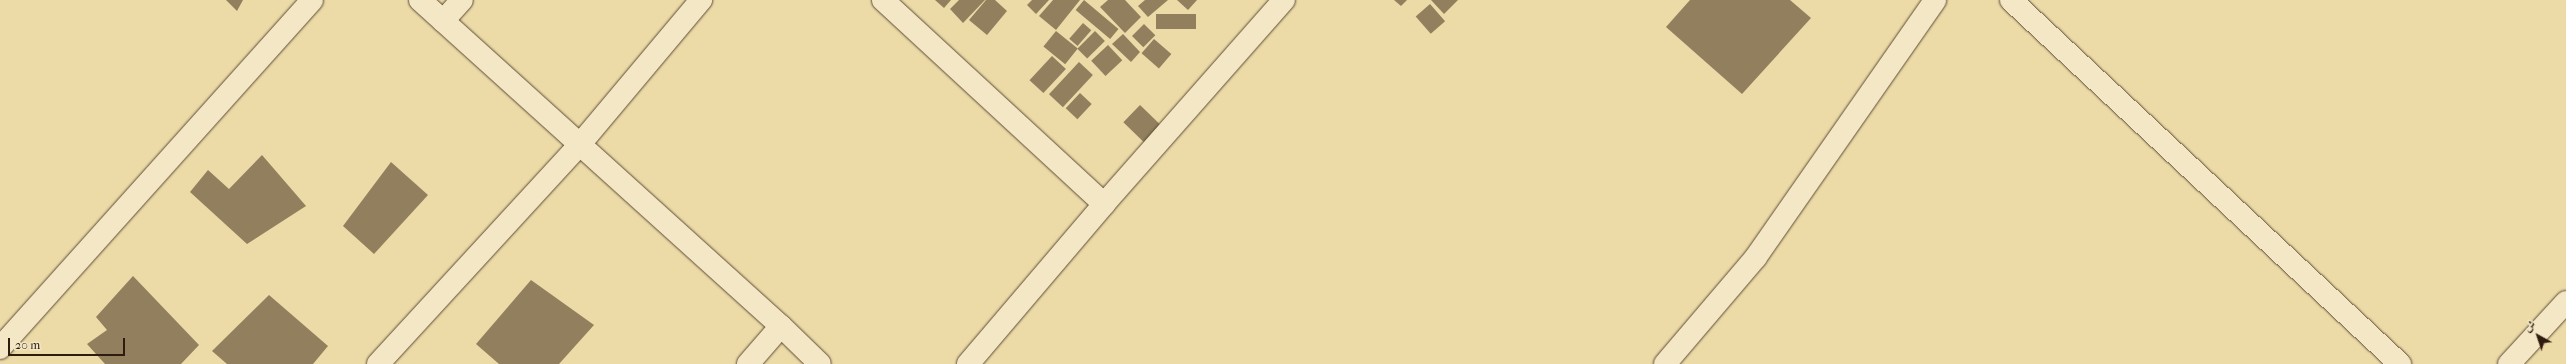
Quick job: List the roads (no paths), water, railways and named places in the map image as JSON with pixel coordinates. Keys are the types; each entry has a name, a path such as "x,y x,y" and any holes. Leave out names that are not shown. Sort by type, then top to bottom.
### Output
{"street":[{"path":"0,348 312,0"},
{"path":"420,0 580,143 781,326 820,364"},
{"path":"443,20 462,0"},
{"path":"378,364 580,143 701,0"},
{"path":"968,364 1104,204 1284,0"},
{"path":"1665,364 1756,258 1935,0"},
{"path":"2011,0 2400,364"},
{"path":"887,2 1104,204"},
{"path":"2509,364 2566,302"},
{"path":"748,364 781,326"}]}
